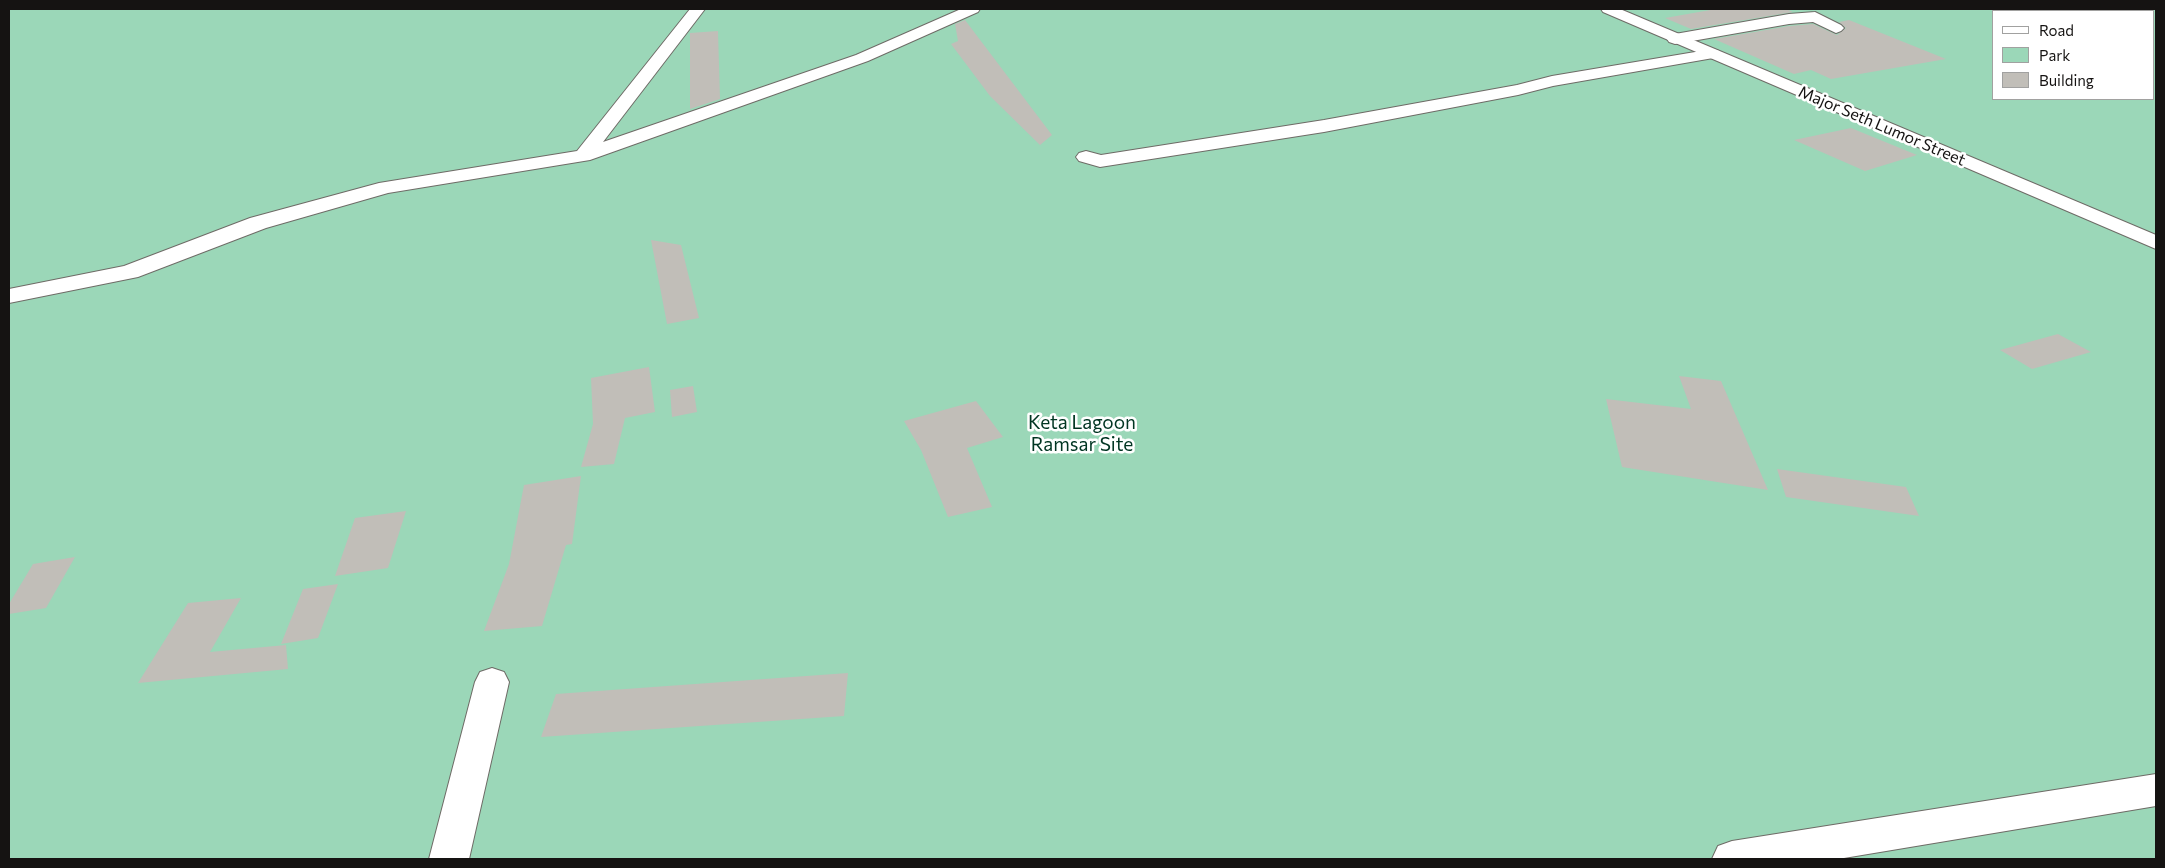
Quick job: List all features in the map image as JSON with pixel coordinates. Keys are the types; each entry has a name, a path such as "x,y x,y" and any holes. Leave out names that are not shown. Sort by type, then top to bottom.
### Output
{"street":[{"path":"583,156 698,9"},
{"path":"9,296 130,272 258,223 386,188 583,156 862,58 973,9"},
{"name":"Major Seth Lumor Street","path":"1608,9 2156,243"},
{"path":"1675,38 1788,19 1815,17 1836,28"},
{"path":"1086,156 1100,160 1324,126 1518,90 1552,81 1714,54"},
{"path":"449,859 492,682"},
{"path":"1732,859 2156,790"}],"green space":[{"name":"Keta Lagoon Ramsar Site","path":"9,9 2156,9 2156,859 9,859"}],"building":[{"path":"1716,9 1786,9 1793,12 1691,29 1665,18"},
{"path":"965,20 1052,135 1040,145 990,96 951,44 958,41 955,24"},
{"path":"1849,20 1946,59 1831,79 1811,70 1794,74 1714,39 1789,26 1813,24 1837,35 1846,28 1839,22"},
{"path":"718,31 720,99 690,109 690,33"},
{"path":"1851,128 1917,155 1865,171 1794,140"},
{"path":"651,240 681,245 699,318 667,324"},
{"path":"2058,334 2091,352 2032,369 2000,350"},
{"path":"649,367 655,412 625,418 614,464 581,467 593,424 591,378"},
{"path":"1679,376 1721,381 1768,490 1622,467 1606,399 1691,409"},
{"path":"693,386 697,412 672,417 670,390"},
{"path":"976,401 1003,437 967,448 992,507 948,517 921,450 904,421"},
{"path":"1777,469 1906,487 1919,516 1786,497"},
{"path":"581,476 572,544 566,545 542,626 484,631 509,564 524,485"},
{"path":"406,511 388,568 335,576 355,518"},
{"path":"75,557 46,608 9,614 9,604 33,564"},
{"path":"338,584 318,638 281,644 303,589"},
{"path":"241,598 210,652 286,645 288,669 138,683 188,603"},
{"path":"848,673 844,716 541,737 556,694"}]}
